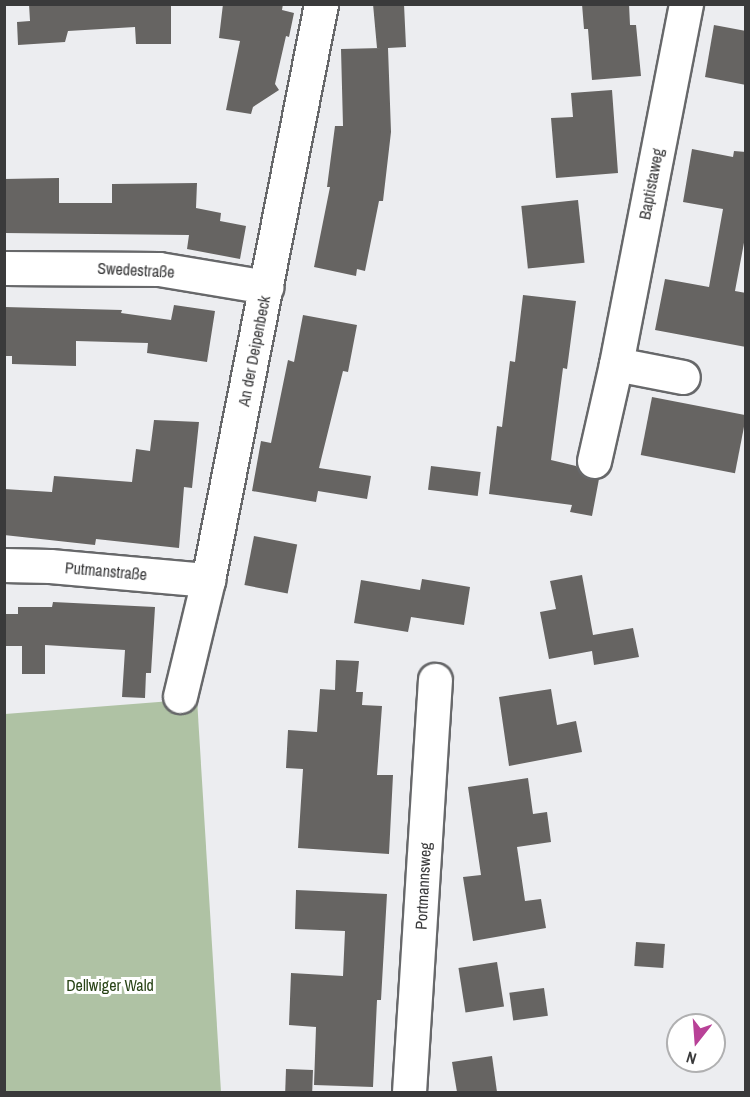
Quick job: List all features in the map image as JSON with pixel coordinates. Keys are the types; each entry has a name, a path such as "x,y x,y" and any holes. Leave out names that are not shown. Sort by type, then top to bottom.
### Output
{"street":[{"name":"An der Deipenbeck","path":"180,696 208,580 321,4"},
{"name":"Baptistaweg","path":"594,460 616,364 686,4"},
{"name":"Swedestraße","path":"4,268 159,269 267,287"},
{"path":"616,364 683,377"},
{"name":"Putmanstraße","path":"4,565 60,567 208,580"},
{"name":"Portmannsweg","path":"409,1092 435,680"}],"green space":[{"name":"Dellwiger Wald","path":"197,699 221,1092 5,1092 5,714"}],"building":[{"path":"29,4 171,4 171,44 136,44 135,27 68,31 65,42 18,45 17,22 30,21"},
{"path":"223,4 283,4 282,10 294,13 275,84 279,90 253,107 251,114 226,110 240,41 219,38"},
{"path":"373,4 404,4 406,47 388,48 391,132 383,201 379,201 365,271 357,269 356,276 314,267 330,187 327,187 335,126 343,126 341,49 381,48 377,48"},
{"path":"582,4 629,4 630,25 636,25 641,76 592,80 588,29 584,29"},
{"path":"714,25 746,31 746,85 705,77"},
{"path":"612,90 618,173 556,178 551,118 573,117 571,93"},
{"path":"692,149 733,157 734,151 746,152 746,232 735,291 746,293 746,347 655,330 665,279 709,287 723,209 683,202"},
{"path":"59,178 59,203 112,203 112,184 197,183 196,208 221,213 220,221 246,226 240,259 187,249 189,235 4,233 4,179"},
{"path":"578,200 585,263 528,269 521,206"},
{"path":"523,295 576,301 567,369 563,368 551,460 576,466 582,475 590,479 599,479 592,516 570,512 572,505 489,494 497,426 502,427 510,361 515,362"},
{"path":"174,305 215,311 207,362 147,353 148,343 76,341 76,366 12,364 12,356 4,356 4,307 122,310 121,313 171,320"},
{"path":"303,315 357,325 348,372 343,371 319,468 371,476 367,499 318,491 316,502 252,491 261,441 271,443 288,360 294,362"},
{"path":"652,397 746,415 735,473 641,455"},
{"path":"154,420 199,422 192,488 184,487 179,548 96,539 95,545 4,535 4,489 52,492 54,476 132,482 136,449 150,451"},
{"path":"431,466 481,472 478,496 428,490"},
{"path":"254,536 297,544 288,593 244,585"},
{"path":"582,575 593,635 633,628 639,657 594,665 592,651 549,659 540,612 556,609 550,581"},
{"path":"422,579 470,587 464,625 411,617 408,632 354,623 361,580 420,590"},
{"path":"53,602 155,607 151,673 146,673 145,698 122,697 125,650 45,645 45,674 22,674 22,646 4,646 4,614 18,614 18,607 52,607"},
{"path":"336,660 359,661 356,692 363,692 362,705 382,706 377,775 393,775 389,854 298,848 303,769 286,768 288,730 317,732 320,689 335,690"},
{"path":"551,689 557,725 576,721 582,752 509,766 499,697"},
{"path":"528,778 533,814 547,812 551,842 517,847 525,901 541,899 546,928 473,941 463,877 481,875 468,787"},
{"path":"296,890 387,894 381,1000 377,1000 373,1087 314,1085 316,1027 289,1025 291,973 343,976 345,931 295,929"},
{"path":"636,942 665,944 663,968 634,966"},
{"path":"497,962 504,1006 466,1013 458,968"},
{"path":"544,988 548,1016 513,1021 509,993"},
{"path":"492,1056 497,1092 457,1092 452,1062"},
{"path":"286,1069 313,1070 312,1092 285,1092"}]}
